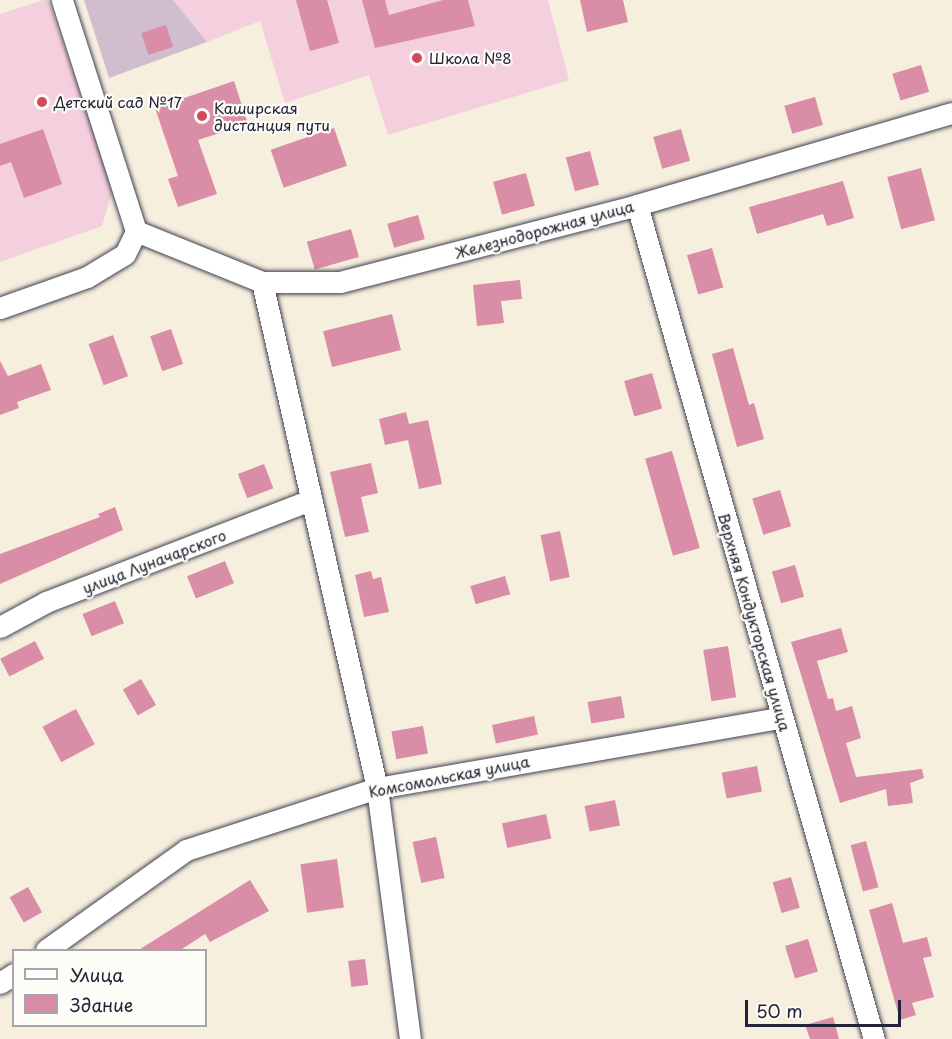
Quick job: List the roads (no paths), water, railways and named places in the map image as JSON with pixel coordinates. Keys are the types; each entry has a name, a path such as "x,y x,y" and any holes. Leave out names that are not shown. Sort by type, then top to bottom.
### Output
{"street":[{"path":"0,308 87,277 125,254 136,231 62,0"},
{"name":"Железнодорожная улица","path":"136,231 262,282 339,282 637,205 952,112"},
{"name":"Верхняя Кондукторская улица","path":"637,205 873,1039"},
{"path":"262,282 377,788 410,1039"},
{"name":"улица Луначарского","path":"0,627 46,602 311,500"},
{"name":"Комсомольская улица","path":"49,949 186,850 377,788 782,717"}],"place":[{"name":"Школа №8","path":"417,58"},
{"name":"Детский сад №17","path":"42,102"},
{"name":"Каширская дистанция пути","path":"202,116"}]}
